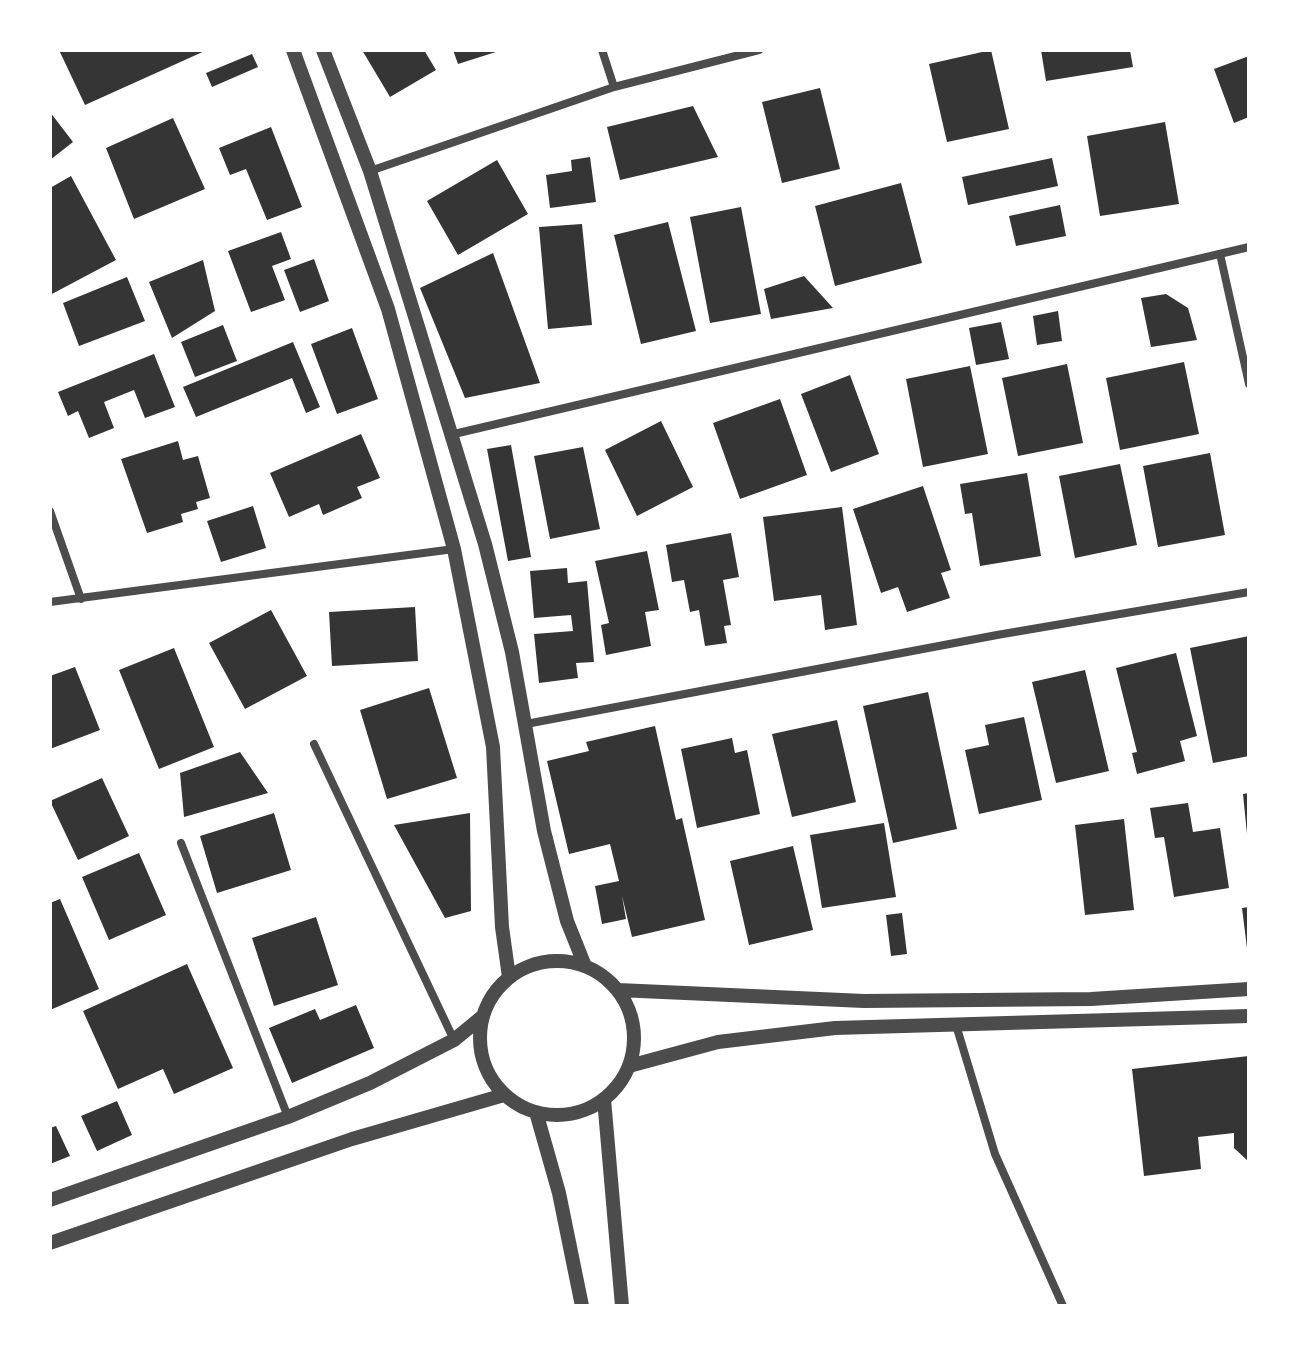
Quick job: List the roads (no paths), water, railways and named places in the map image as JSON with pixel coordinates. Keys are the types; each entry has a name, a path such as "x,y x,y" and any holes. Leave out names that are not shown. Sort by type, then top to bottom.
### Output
{"street":[{"path":"293,50 388,309 454,549 493,747 502,927 509,977"},
{"path":"323,50 370,171 454,434 512,652 544,831 567,921 585,966"},
{"path":"602,50 614,87"},
{"path":"370,171 614,87 759,50"},
{"path":"454,434 1249,247"},
{"path":"1220,254 1249,384"},
{"path":"50,511 81,599"},
{"path":"50,602 454,549"},
{"path":"526,724 997,635 1249,592"},
{"path":"314,744 454,1040"},
{"path":"181,843 288,1117"},
{"path":"546,962 585,966 618,990 633,1027 634,1046 629,1066 619,1084 604,1099 583,1110 560,1115 536,1112 504,1095 491,1079 482,1059 479,1038 482,1017 492,995 509,977 546,962"},
{"path":"618,990 879,1001 1091,999 1249,989"},
{"path":"629,1066 718,1042 835,1028 1249,1016"},
{"path":"50,1200 288,1117 370,1083 454,1040 482,1017"},
{"path":"956,1025 995,1154 1063,1306"},
{"path":"50,1243 352,1139 504,1095"},
{"path":"604,1099 622,1306"},
{"path":"536,1112 559,1193 582,1306"}]}
